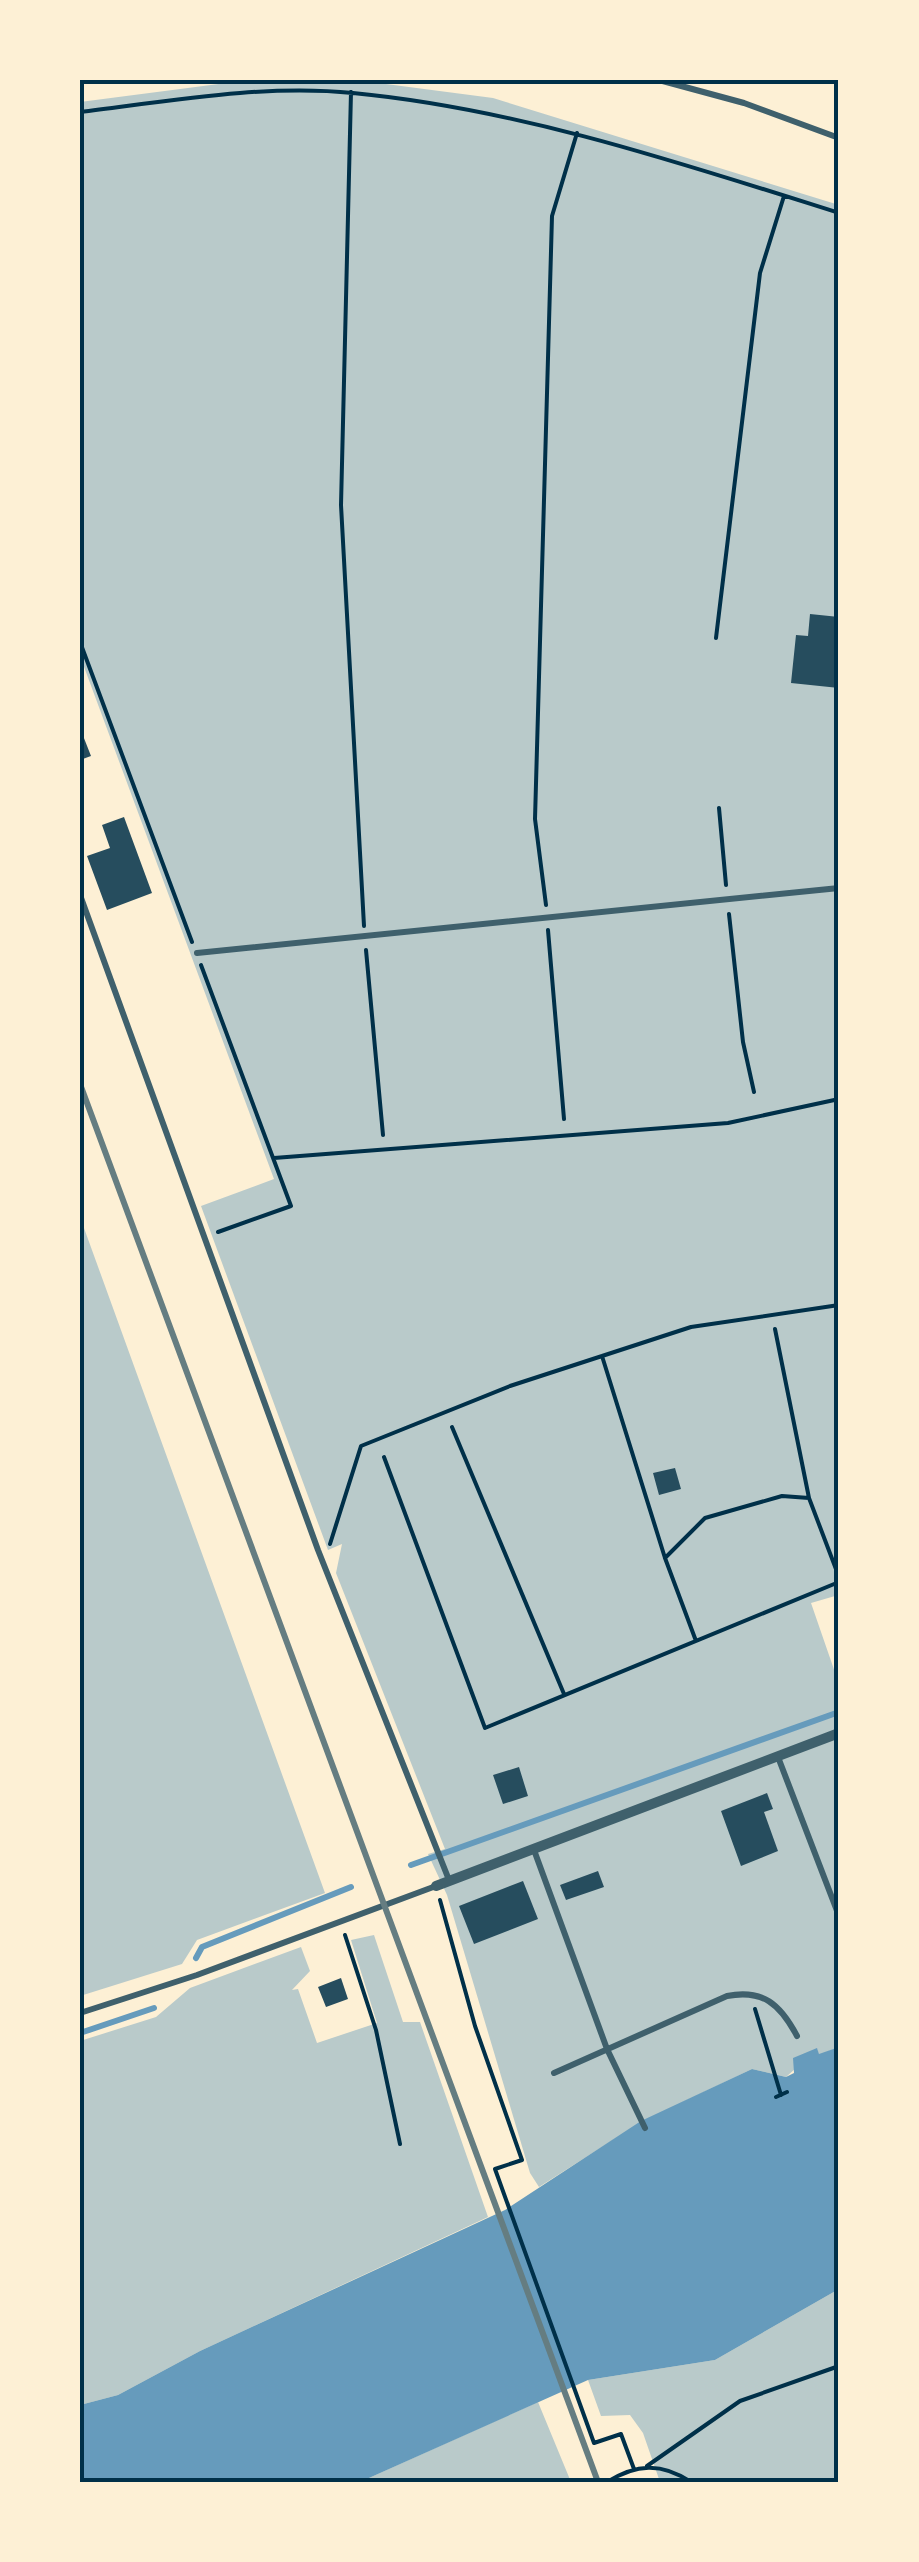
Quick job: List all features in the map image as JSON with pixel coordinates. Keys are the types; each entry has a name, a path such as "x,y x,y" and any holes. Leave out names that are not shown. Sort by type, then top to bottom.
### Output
{"street":[{"path":"436,1886 839,1733"}],"lane":[{"path":"660,80 744,103 839,138"},
{"path":"196,952 839,888"},
{"path":"80,895 318,1550 449,1880"},
{"path":"778,1756 839,1916"},
{"path":"533,1849 607,2050 645,2128"},
{"path":"80,2012 436,1886"},
{"path":"554,2073 726,1996 752,1993 779,2008 797,2036"}],"path":[{"path":"351,92 341,505 365,937 382,1134"},
{"path":"80,112 252,94 351,92 577,133 839,213"},
{"path":"564,1120 536,819 552,216 577,133"},
{"path":"716,638 760,273 784,196"},
{"path":"80,642 291,1206 204,1237"},
{"path":"719,808 743,1042 754,1092"},
{"path":"274,1158 728,1123 839,1098"},
{"path":"318,1550 334,1542 361,1446 602,1355 691,1327 839,1305"},
{"path":"384,1457 486,1728 839,1580 809,1498 776,1329"},
{"path":"602,1355 665,1558 696,1641"},
{"path":"452,1427 564,1694"},
{"path":"665,1558 705,1518 782,1496 809,1498"},
{"path":"436,1886 475,2026 522,2160 495,2169 594,2442 621,2434 634,2468"},
{"path":"341,1921 376,2030 400,2144"},
{"path":"752,1993 782,2094"},
{"path":"647,2466 740,2400 839,2366"},
{"path":"607,2482 647,2466 671,2471 690,2482"}],"shaded area":[{"path":"363,81 493,98 839,205 839,1604 835,1596 811,1603 839,1684 839,2047 819,2055 817,2049 786,2077 752,2069 641,2122 539,2187 530,2173 447,1895 428,1854 445,1849 336,1573 342,1544 328,1550 201,1206 274,1179 80,656 80,102 234,82"},
{"path":"80,1217 325,1893 197,1940 182,1964 80,1996"},
{"path":"374,1935 403,2022 420,2022 488,2217 200,2351 118,2395 80,2405 80,2041 156,2017 190,1988 301,1947 310,1971 292,1990 298,1989 317,2043 377,2023 351,1940"},
{"path":"839,2289 839,2482 660,2482 643,2433 630,2415 601,2416 588,2380 715,2360"},
{"path":"538,2402 571,2482 360,2482"}],"water":[{"path":"839,2047 839,2289 715,2360 588,2380 360,2482 80,2482 80,2405 118,2395 200,2351 505,2210 641,2121 752,2069 786,2077 794,2073 793,2058 817,2048 819,2054"}],"building":[{"path":"810,614 839,617 839,688 791,683 796,635 808,636"},
{"path":"80,728 91,756 80,760"},
{"path":"124,817 152,893 107,910 87,856 110,848 102,825"},
{"path":"675,1468 681,1489 659,1495 653,1473"},
{"path":"519,1767 528,1796 503,1804 493,1775"},
{"path":"767,1793 773,1809 764,1812 778,1851 741,1866 721,1811"},
{"path":"598,1871 604,1887 566,1900 560,1885"},
{"path":"523,1881 538,1919 474,1944 459,1906"},
{"path":"341,1978 348,1999 326,2007 318,1987"}],"waterway":[{"path":"411,1865 839,1712"},
{"path":"196,1958 202,1947 351,1887"},
{"path":"80,2033 154,2008"}],"railway":[{"path":"80,1084 598,2482"}]}
